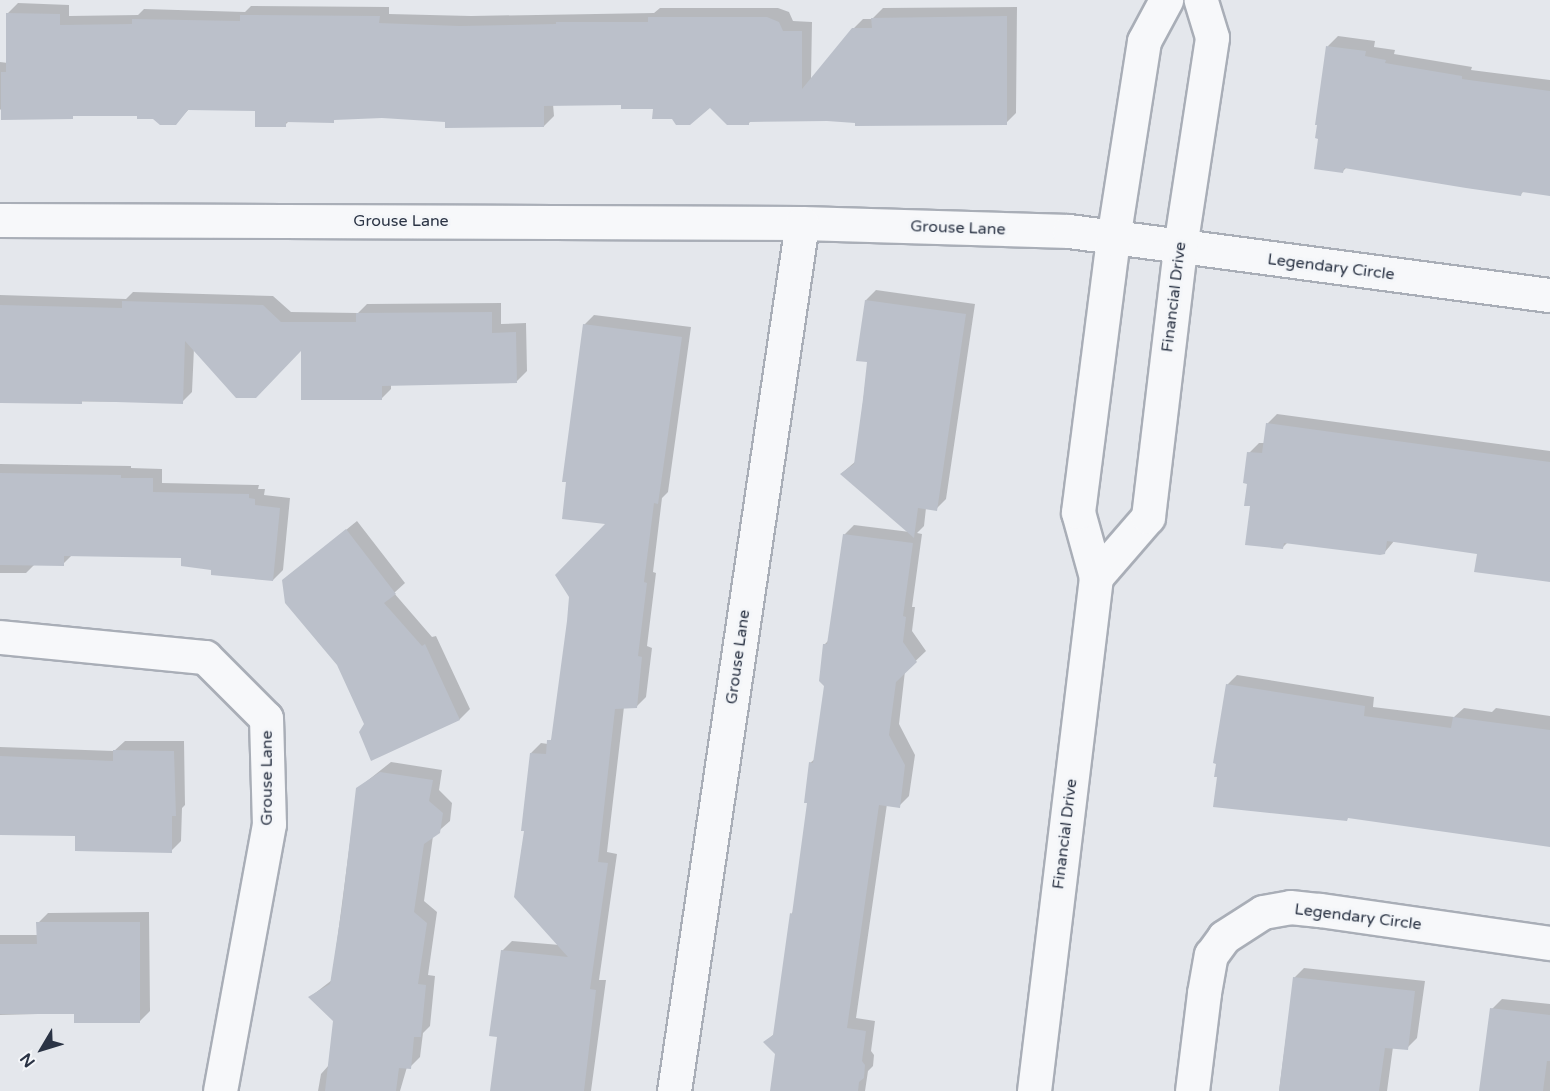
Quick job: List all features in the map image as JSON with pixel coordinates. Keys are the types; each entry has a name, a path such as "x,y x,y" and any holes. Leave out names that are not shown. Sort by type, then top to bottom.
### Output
{"street":[{"name":"Financial Drive","path":"1034,1091 1096,577 1078,512 1113,239 1144,41 1166,0"},
{"name":"Financial Drive","path":"1096,577 1148,517 1180,247 1212,37 1201,0"},
{"name":"Grouse Lane","path":"0,220 802,223 1069,231 1113,239"},
{"name":"Grouse Lane","path":"674,1091 802,223"},
{"name":"Legendary Circle","path":"1113,239 1550,295"},
{"name":"Grouse Lane","path":"0,637 205,657 266,718 269,824 220,1091"},
{"name":"Legendary Circle","path":"1192,1091 1211,956 1224,937 1263,912 1290,907 1320,910 1550,944"}],"building":[{"path":"6,13 60,14 60,25 132,24 132,19 240,21 240,15 380,16 379,23 460,26 556,24 556,22 648,22 648,17 767,17 779,22 783,31 802,31 802,89 852,28 872,28 871,18 1007,16 1007,125 855,126 855,123 827,121 749,122 749,125 727,125 710,108 690,125 676,125 672,119 652,119 653,109 621,109 621,105 544,106 544,127 445,128 445,122 382,118 334,120 334,123 286,122 286,127 255,127 255,111 188,110 176,125 160,125 153,119 137,119 137,116 73,116 73,119 1,120 1,72 6,72"},
{"path":"1326,46 1366,51 1365,56 1386,60 1385,63 1462,76 1462,79 1550,91 1550,196 1522,192 1521,196 1344,168 1343,173 1314,169 1318,139 1315,138 1317,125 1315,125"},
{"path":"865,300 966,314 937,511 918,508 914,538 840,474 854,464 867,362 856,361"},
{"path":"122,301 263,305 281,322 356,322 356,313 492,312 492,333 516,332 517,383 382,386 382,400 301,400 301,351 256,398 236,398 185,341 183,404 82,401 82,404 0,403 0,305 122,308"},
{"path":"583,324 682,337 658,504 654,503 644,582 647,583 638,656 642,657 637,708 615,709 598,862 608,863 590,989 596,990 584,1091 490,1091 497,1037 489,1036 501,950 568,957 514,897 524,831 521,831 530,753 546,754 547,740 551,740 567,621 569,597 555,575 605,524 562,519 566,482 562,482"},
{"path":"1266,423 1550,462 1550,582 1474,572 1477,554 1387,541 1385,554 1380,555 1284,543 1283,549 1245,545 1250,506 1244,506 1247,484 1243,483 1247,452 1262,453"},
{"path":"0,473 121,475 121,478 153,478 153,492 249,494 249,498 255,499 255,505 280,508 273,581 211,575 211,570 181,566 181,558 64,556 64,566 0,565"},
{"path":"346,529 396,594 384,603 422,646 425,644 460,720 371,761 359,732 364,724 337,665 285,603 282,580"},
{"path":"843,534 913,543 903,616 906,617 903,642 917,662 896,682 889,735 905,765 900,808 879,805 847,1028 866,1031 862,1061 865,1065 864,1078 859,1082 858,1091 770,1091 775,1054 763,1042 773,1035 807,803 804,803 809,762 813,763 824,686 819,681 823,644 827,644"},
{"path":"1226,684 1365,706 1364,716 1451,728 1453,717 1550,730 1550,847 1348,818 1347,821 1213,807 1217,777 1214,777 1216,764 1213,763"},
{"path":"113,750 174,751 176,816 172,816 172,853 75,851 75,836 0,835 0,756 113,761"},
{"path":"380,772 433,780 429,801 443,813 440,833 424,844 414,912 427,923 418,984 426,985 421,1037 414,1037 411,1069 399,1068 396,1091 325,1091 333,1021 308,997 330,984 356,788"},
{"path":"36,922 140,922 140,1023 74,1023 74,1014 0,1014 0,944 37,944"},
{"path":"1293,977 1415,991 1408,1050 1385,1048 1379,1091 1279,1091"},
{"path":"1490,1008 1550,1015 1550,1061 1547,1061 1543,1091 1479,1091"}]}
